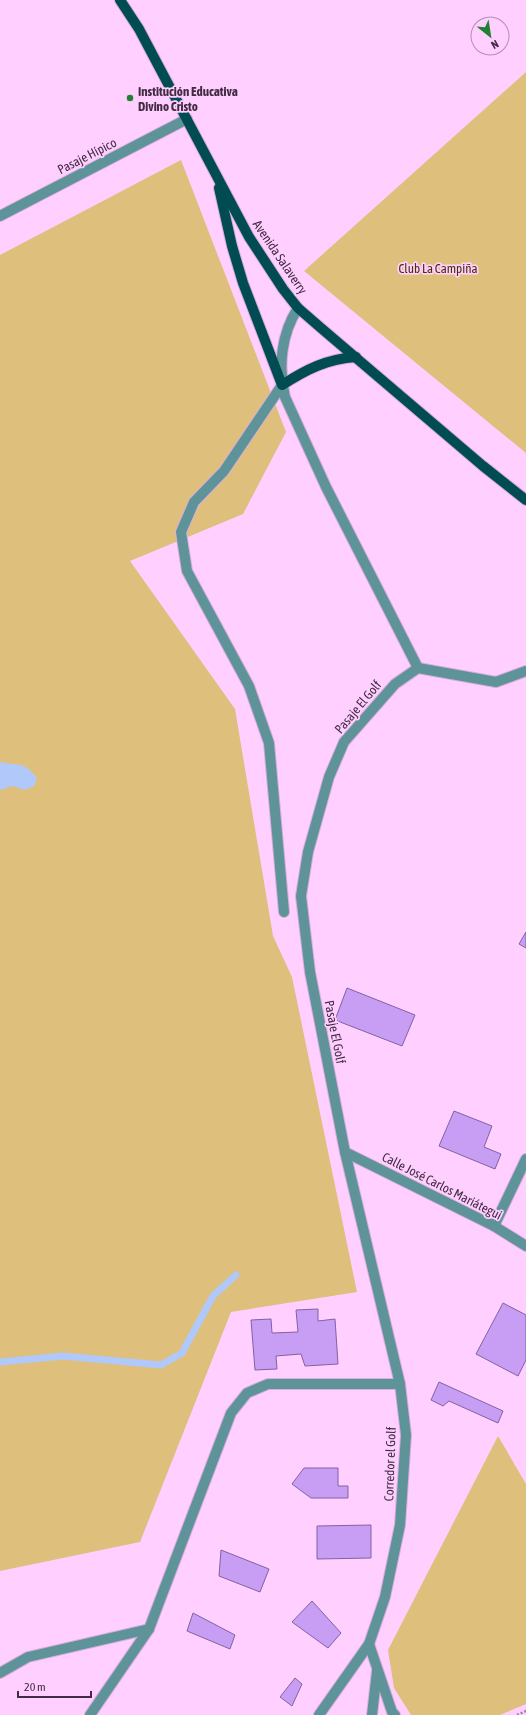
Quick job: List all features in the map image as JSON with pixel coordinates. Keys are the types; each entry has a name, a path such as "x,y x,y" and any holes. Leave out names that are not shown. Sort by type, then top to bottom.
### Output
{"main road":[{"name":"Avenida Salaverry","path":"120,0 139,29 249,237 271,272 298,308 483,466 526,500"},
{"path":"216,176 232,246 243,283 282,385 297,375 327,361 356,357"}],"street":[{"name":"Pasaje Hípico","path":"0,216 187,119"},
{"path":"298,308 292,318 283,349 282,385 291,413 316,467 418,668 496,682 526,671"},
{"path":"282,385 224,471 194,502 181,532 186,571 250,686 269,743 284,912"},
{"name":"Pasaje El Golf","path":"345,1152 310,972 301,896 308,852 329,777 344,742 395,684 418,668"},
{"name":"Calle José Carlos Mariátegui","path":"345,1152 494,1226 526,1246"},
{"name":"Corredor el Golf","path":"319,1715 369,1644 385,1597 400,1525 406,1435 400,1384 345,1152"},
{"path":"494,1226 526,1159"},
{"path":"90,1715 149,1629 231,1413 247,1392 268,1384 400,1384"},
{"path":"0,1673 28,1657 149,1629"},
{"path":"369,1644 392,1712 396,1715"},
{"path":"372,1715 377,1668"}],"path":[{"path":"517,1715 526,1711"}],"green space":[{"name":"Club La Campiña","path":"526,72 526,453 304,271"},
{"path":"181,160 286,432 243,514 130,561 235,709 273,936 292,977 357,1292 231,1312 140,1542 0,1571 0,255"},
{"path":"498,1436 526,1484 526,1704 500,1715 411,1715 394,1688 388,1650"}],"water":[{"path":"0,762 20,765 28,768 37,778 34,786 25,790 12,786 0,790"}],"building":[{"path":"526,932 526,948 519,944"},
{"path":"347,988 415,1015 402,1046 335,1020"},
{"path":"454,1111 492,1126 484,1147 501,1154 495,1169 439,1146"},
{"path":"503,1303 526,1315 526,1360 518,1376 476,1354"},
{"path":"318,1309 318,1321 335,1319 338,1364 305,1366 301,1354 276,1356 277,1369 255,1370 251,1320 271,1319 272,1333 298,1332 296,1310"},
{"path":"439,1382 503,1411 498,1423 449,1401 443,1406 431,1400"},
{"path":"304,1468 338,1468 338,1486 348,1486 348,1498 311,1498 292,1484"},
{"path":"371,1525 371,1558 317,1559 317,1526"},
{"path":"221,1550 269,1569 260,1592 219,1576"},
{"path":"312,1601 341,1633 328,1648 292,1622"},
{"path":"193,1613 235,1635 230,1649 187,1631"},
{"path":"295,1678 302,1684 292,1706 280,1697"}],"waterway":[{"path":"0,1362 63,1356 161,1365 182,1353 213,1296 236,1275"}],"place":[{"name":"Institución Educativa Divino Cristo","path":"130,98"}]}
